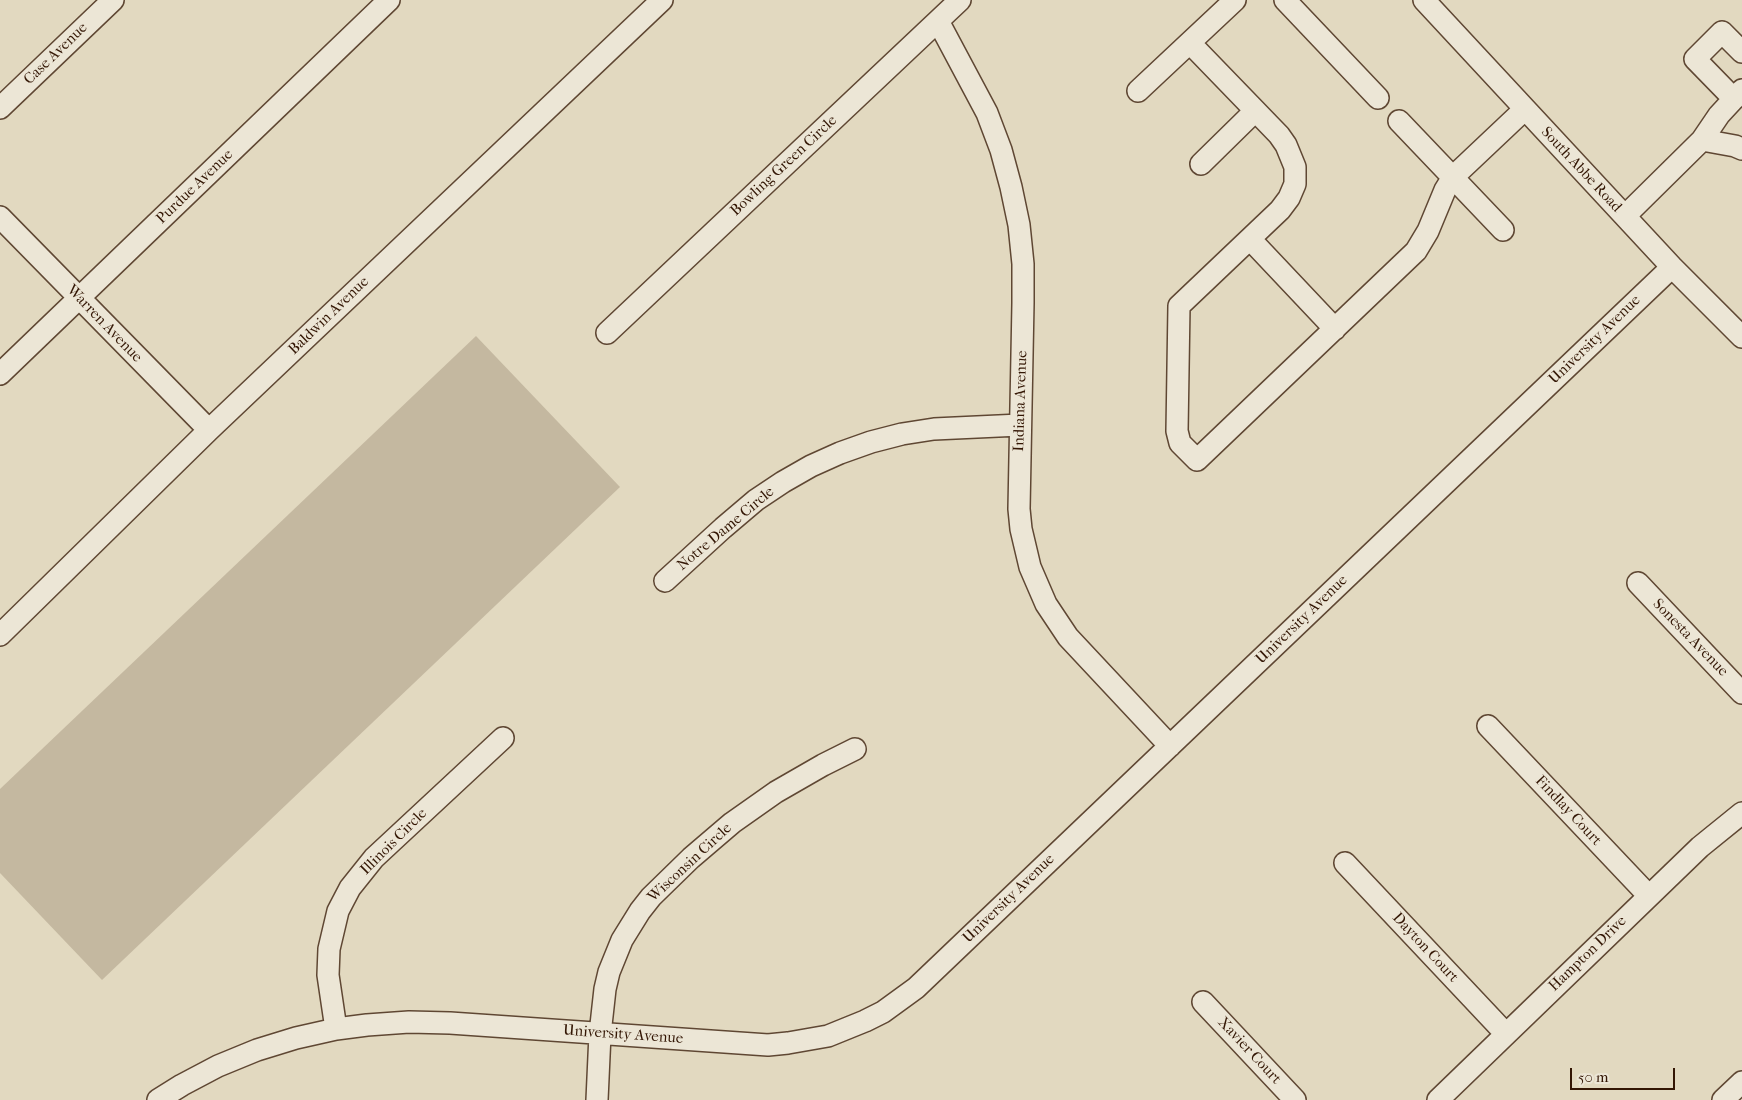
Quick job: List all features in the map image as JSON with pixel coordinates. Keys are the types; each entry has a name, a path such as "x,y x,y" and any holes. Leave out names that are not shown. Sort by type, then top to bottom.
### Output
{"street":[{"name":"Case Avenue","path":"0,108 113,0"},
{"name":"Purdue Avenue","path":"0,374 389,0"},
{"name":"Baldwin Avenue","path":"0,635 209,430 662,0"},
{"name":"Bowling Green Circle","path":"607,333 960,0"},
{"path":"1138,91 1235,0"},
{"path":"1285,0 1378,98"},
{"name":"South Abbe Road","path":"1424,0 1672,267 1742,337"},
{"name":"Indiana Avenue","path":"938,21 986,113 1011,187 1019,225 1023,264 1023,303 1018,489 1021,528 1030,567 1049,610 1068,637 1170,746"},
{"path":"1625,216 1702,140 1719,115 1738,95 1695,59 1722,32 1742,52"},
{"path":"1190,43 1286,145 1295,167 1294,184 1289,198 1280,210 1179,306 1177,431 1180,443 1197,460 1416,251 1428,231 1445,190 1453,177 1525,109"},
{"path":"1201,164 1255,111"},
{"path":"1399,121 1503,230"},
{"path":"1702,140 1736,146 1742,149"},
{"name":"Warren Avenue","path":"0,217 209,430"},
{"path":"1250,239 1335,329"},
{"name":"University Avenue","path":"158,1100 218,1066 256,1050 336,1029 368,1025 409,1022 450,1023 768,1045 828,1036 866,1021 916,988 1672,267"},
{"name":"Notre Dame Circle","path":"665,581 756,500 782,482 833,456 871,442 926,430 966,426 1020,425"},
{"name":"Sonesta Avenue","path":"1638,583 1742,693"},
{"name":"Findlay Court","path":"1488,726 1648,896"},
{"name":"Illinois Circle","path":"336,1029 328,975 329,949 338,912 350,888 374,858 502,738"},
{"name":"Wisconsin Circle","path":"596,1100 605,989 615,956 630,925 651,897 691,858 732,823 776,792 855,749"},
{"name":"Hampton Drive","path":"1438,1100 1648,896 1700,847 1742,813"},
{"name":"Dayton Court","path":"1345,863 1506,1034"},
{"name":"Xavier Court","path":"1203,1002 1295,1100"},
{"path":"1723,1100 1742,1082"}],"shaded area":[{"path":"476,336 620,487 102,980 0,873 0,789"}]}
